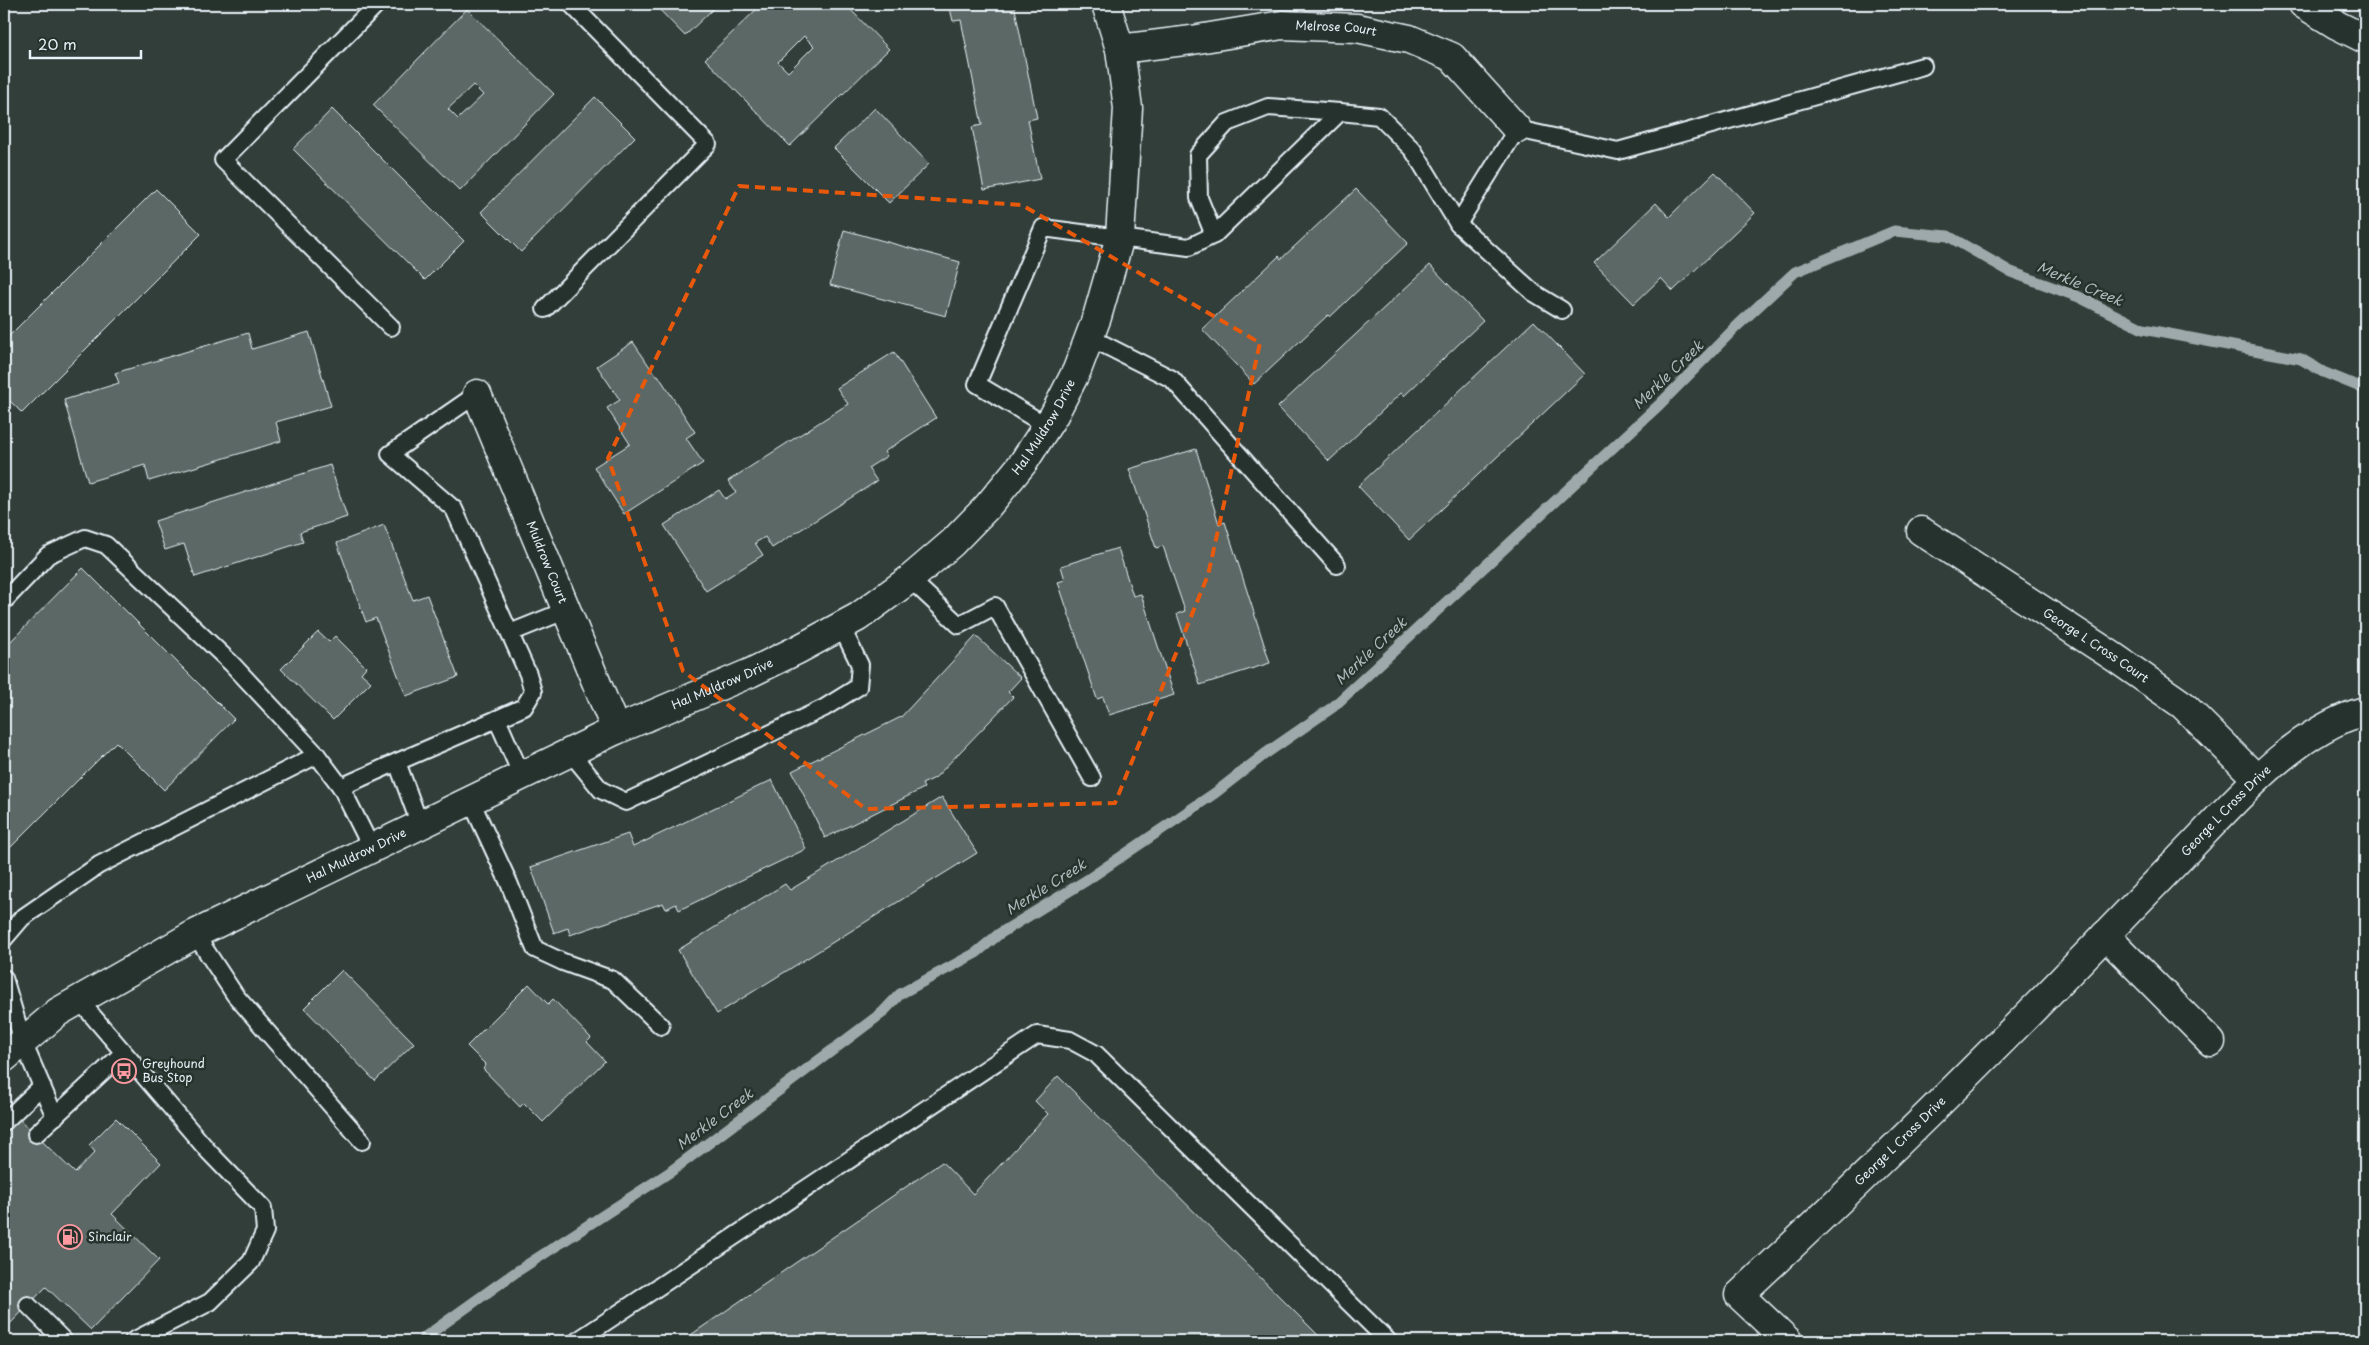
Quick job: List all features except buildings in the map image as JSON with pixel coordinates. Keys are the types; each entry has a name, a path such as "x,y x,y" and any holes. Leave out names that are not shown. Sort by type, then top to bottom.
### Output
{"street":[{"name":"Hal Muldrow Drive","path":"13,1050 58,1012 195,934 616,730 750,673 858,617 910,578 952,543 987,507 1024,463 1047,426 1077,370 1120,237 1128,108 1120,49 1106,4"},
{"path":"2303,4 2337,25 2365,39"},
{"name":"Melrose Court","path":"1120,49 1192,40 1282,25 1357,28 1409,39 1452,57 1517,130"},
{"name":"Muldrow Court","path":"478,394 616,730"},
{"name":"George L Cross Court","path":"1921,531 2114,657 2183,705 2257,778"},
{"name":"George L Cross Drive","path":"1788,1341 1739,1295 1810,1229 2105,935 2257,778 2300,742 2354,714 2365,711"},
{"path":"2105,935 2211,1042"}],"lane":[{"path":"377,4 222,160 391,326"},
{"path":"545,309 708,144 570,4"},
{"path":"1458,224 1517,130 1618,151 1923,66"},
{"path":"1214,235 1198,198 1198,156 1227,123 1268,107 1379,116 1413,150 1458,224 1534,293 1562,310"},
{"path":"1047,426 976,384 1043,228 1189,247 1214,235 1340,112"},
{"path":"1089,337 1172,379 1337,565"},
{"path":"341,787 524,707 533,692 528,674 454,509 390,454 478,394"},
{"path":"4,601 48,555 85,538 106,545 232,664 317,755 341,787 372,849"},
{"path":"910,578 959,625 995,606 1092,778"},
{"path":"510,633 567,610"},
{"path":"570,752 601,790 626,802 824,708 858,687 860,665 841,626"},
{"path":"497,719 522,776"},
{"path":"4,939 22,918 99,865 317,755"},
{"path":"397,762 420,825"},
{"path":"471,801 509,883 535,949 563,962 613,980 660,1026"},
{"path":"195,934 235,995 362,1141"},
{"path":"4,978 13,1050 42,1086 55,1117"},
{"path":"79,1000 209,1152 263,1208 265,1231 251,1262 210,1302 133,1341"},
{"path":"577,1341 1037,1035 1070,1040 1096,1054 1388,1341"},
{"path":"36,1134 123,1053"},
{"path":"4,1122 42,1086"},
{"path":"28,1305 64,1341"}],"highlighted area":[{"path":"739,186 1022,205 1260,343 1208,575 1115,803 866,809 683,671 608,458"}],"waterway":[{"name":"Merkle Creek","path":"422,1341 516,1272 670,1172 882,1013 900,994 976,953 999,934 1087,880 1215,793 1265,754 1333,707 1659,405 1736,327 1795,272 1894,231 1948,236 2011,272 2079,297 2143,329 2301,359 2323,372 2365,389"}],"place":[{"name":"Greyhound Bus Stop","path":"124,1071"},
{"name":"Sinclair","path":"70,1237"}]}
